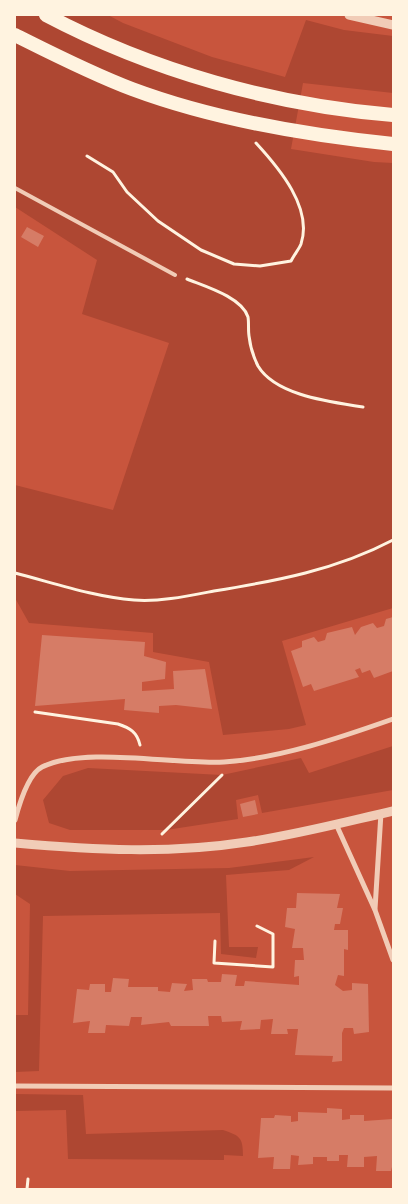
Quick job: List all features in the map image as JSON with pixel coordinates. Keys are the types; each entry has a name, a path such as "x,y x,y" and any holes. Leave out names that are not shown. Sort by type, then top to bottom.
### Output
{"highway":[{"path":"46,15 127,54 227,85 300,102 393,116"},
{"path":"15,34 96,75 133,90 224,117 294,130 393,144"}],"street":[{"path":"349,15 393,25"},
{"path":"15,820 22,794 40,768 66,759 223,762 263,756 314,744 393,719"},
{"path":"15,843 93,850 145,850 247,842 393,810"},
{"path":"374,910 381,814"},
{"path":"336,824 374,910 393,960"},
{"path":"15,1086 393,1088"}],"lane":[{"path":"15,188 175,274"}],"path":[{"path":"87,156 113,172 127,192 158,221 201,250 234,264 260,266 291,261 301,244 304,217 291,188 250,137"},
{"path":"175,274 223,294 236,302 248,316 249,338 258,366 277,384 306,397 363,407"},
{"path":"15,573 102,596 136,600 174,598 278,580 323,569 371,552 393,540"},
{"path":"35,712 118,724 130,728 137,736 140,744 140,760"},
{"path":"145,850 222,775 223,762"},
{"path":"215,940 214,963 273,967 273,934 257,926"},
{"path":"28,1179 28,1189"}],"shaded area":[{"path":"15,15 108,15 123,23 212,57 285,77 306,20 344,30 393,36 393,93 303,83 291,149 374,162 393,163 393,608 282,641 306,725 289,729 223,735 209,662 153,652 153,633 29,623 15,598 15,485 113,510 169,343 82,314 97,260 15,207"},
{"path":"393,746 393,790 262,813 258,795 236,800 238,819 166,830 70,830 49,823 43,800 63,776 88,768 222,775 301,758 309,773"},
{"path":"314,857 289,870 226,875 229,947 258,947 256,958 221,954 220,913 43,916 39,1071 15,1072 15,1015 28,1015 30,904 15,894 15,865 70,871 229,868"},
{"path":"15,1094 83,1095 86,1134 223,1130 239,1138 243,1156 224,1155 224,1160 68,1159 66,1110 15,1111"}],"building":[{"path":"27,227 44,236 38,247 21,237"},
{"path":"393,617 393,671 374,678 370,670 362,673 360,668 355,670 359,677 314,691 311,684 303,687 291,651 302,647 302,641 314,637 318,642 325,640 327,633 352,627 355,635 361,627 373,623 377,628 384,626 386,619"},
{"path":"42,635 145,642 144,656 166,662 165,679 142,682 142,691 174,689 173,671 205,669 212,709 176,705 159,706 159,713 124,710 125,699 35,706"},
{"path":"255,800 258,814 243,817 240,804"},
{"path":"297,893 340,894 337,908 343,908 340,924 335,924 334,930 348,930 348,950 344,949 344,976 338,975 335,985 343,991 352,990 352,983 368,984 369,1032 354,1034 353,1028 344,1028 342,1033 342,1061 332,1062 333,1056 295,1055 298,1029 287,1029 288,1034 271,1034 273,1019 261,1020 260,1029 240,1030 242,1021 222,1022 221,1016 208,1016 209,1026 171,1026 169,1022 141,1025 142,1017 131,1017 129,1026 106,1025 105,1033 88,1033 90,1021 73,1023 77,989 89,990 90,984 105,984 105,992 111,992 113,978 129,979 128,987 158,987 158,991 170,992 172,983 187,984 184,991 193,990 192,979 207,979 208,982 221,982 222,974 237,975 235,986 244,986 245,981 299,985 299,976 294,977 295,960 304,960 303,948 292,948 295,929 285,927 287,908 296,908"},
{"path":"327,1108 342,1109 342,1120 350,1119 350,1115 364,1115 364,1121 393,1119 393,1163 391,1171 376,1171 377,1156 364,1157 364,1167 347,1167 348,1155 339,1155 339,1161 327,1161 327,1157 313,1157 313,1164 298,1165 299,1156 291,1155 290,1169 273,1169 274,1157 258,1158 261,1118 274,1118 275,1115 291,1116 291,1122 298,1121 298,1112 327,1113"}]}
